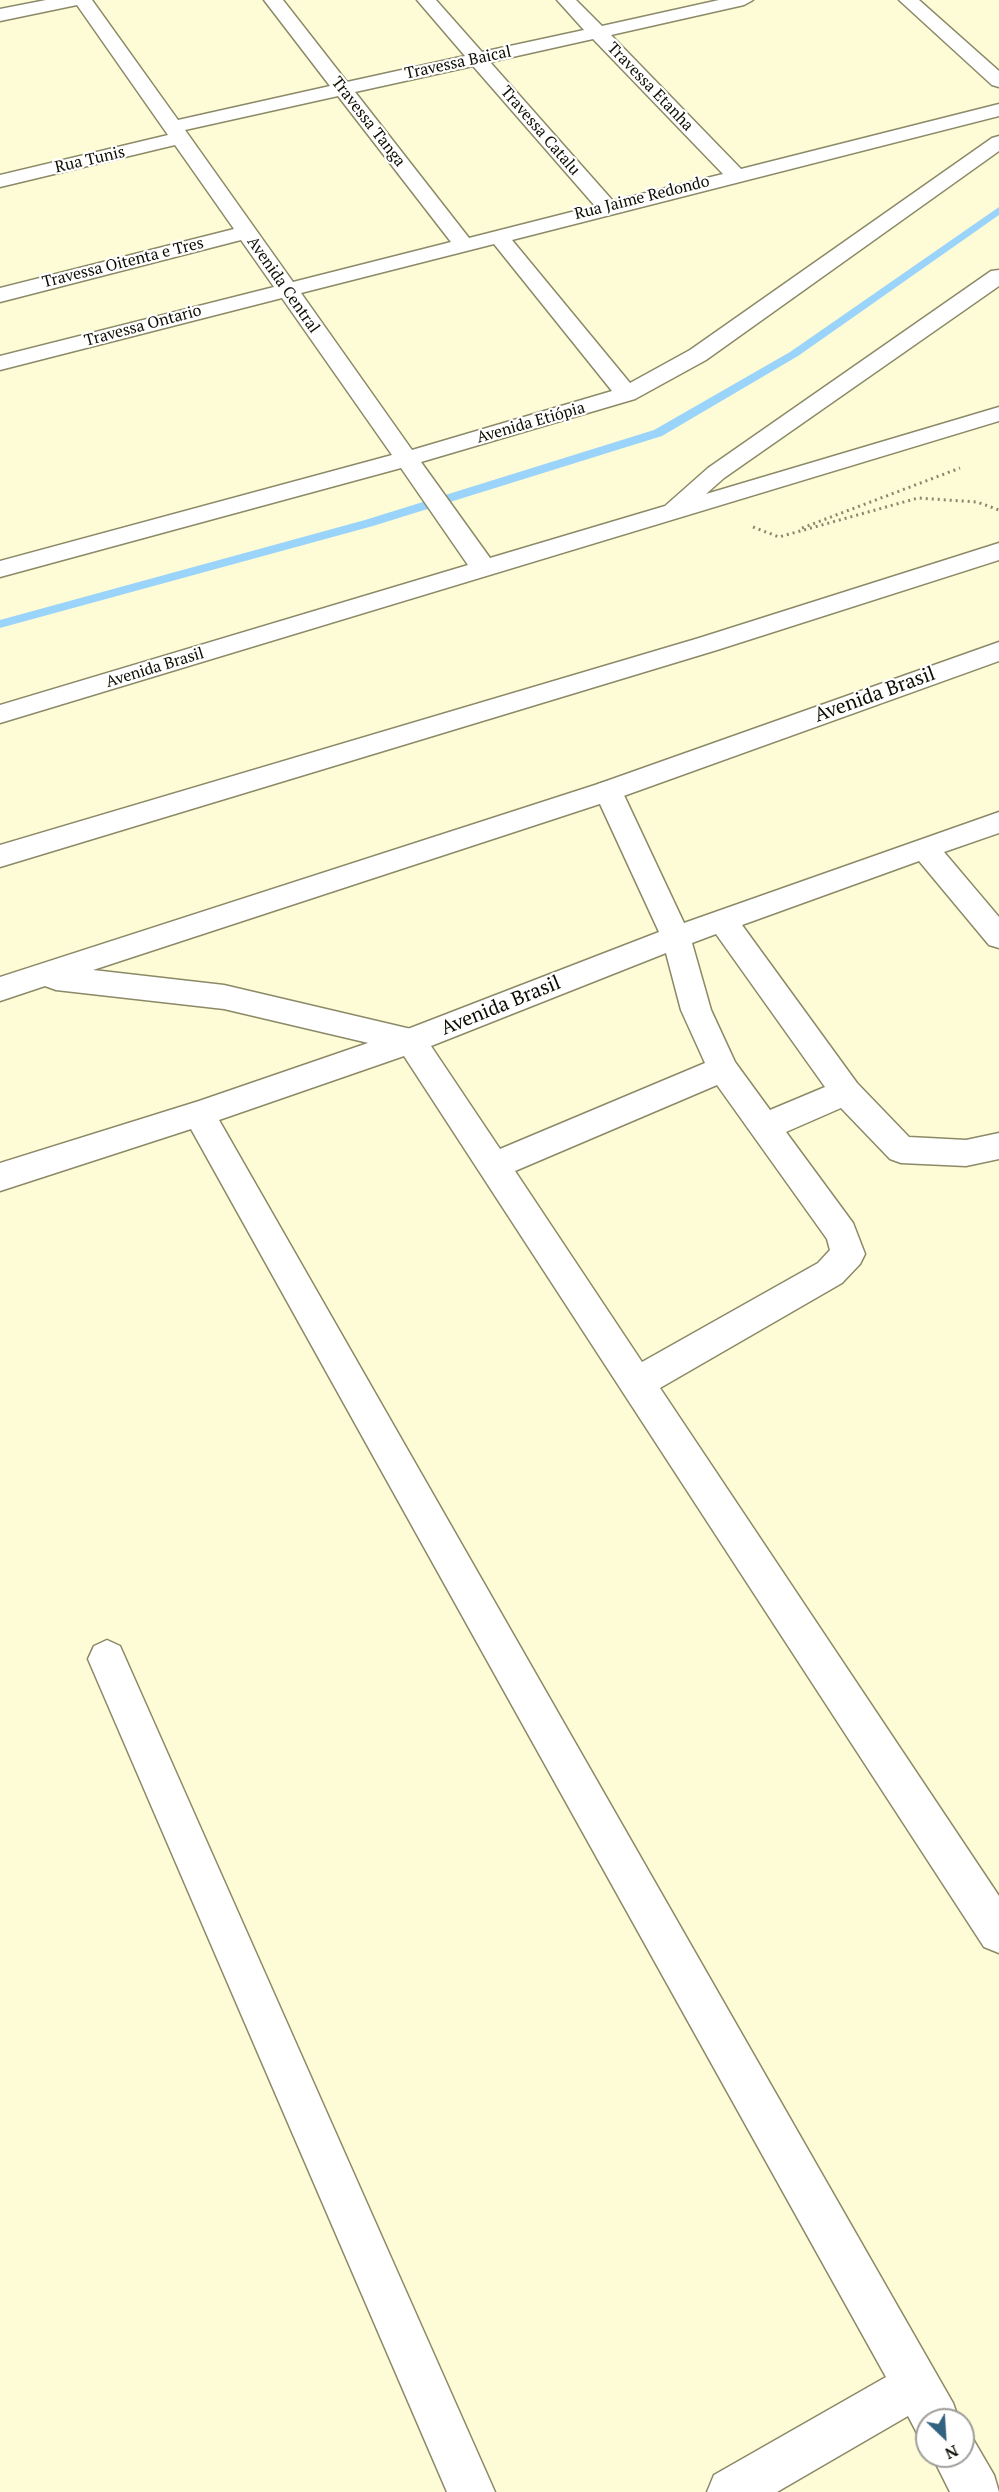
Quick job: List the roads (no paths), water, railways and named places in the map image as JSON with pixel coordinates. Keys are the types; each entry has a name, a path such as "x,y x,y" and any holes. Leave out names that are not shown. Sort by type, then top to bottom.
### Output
{"main road":[{"path":"0,15 73,0"},
{"name":"Avenida Central","path":"83,0 485,570"},
{"name":"Travessa Tanga","path":"273,0 463,244"},
{"name":"Travessa Catalu","path":"426,0 607,207"},
{"name":"Travessa Etanha","path":"566,0 735,175"},
{"path":"908,0 999,81"},
{"name":"Travessa Baical","path":"176,133 342,89 731,1"},
{"name":"Rua Jaime Redondo","path":"286,289 999,110"},
{"name":"Rua Tunis","path":"0,181 176,133"},
{"name":"Avenida Etiópia","path":"0,569 406,459 627,394 698,355 999,142"},
{"name":"Travessa Oitenta e Tres","path":"0,294 246,232"},
{"path":"497,235 627,394"},
{"path":"669,513 716,473 999,276"},
{"name":"Travessa Ontario","path":"0,363 286,289"},
{"name":"Avenida Brasil","path":"0,714 999,414"},
{"path":"0,856 708,644 999,551"},
{"name":"Avenida Brasil","path":"0,989 43,977 608,791 999,651"},
{"path":"608,791 676,937 696,1010 723,1070 841,1233 848,1254 830,1273 636,1384"},
{"name":"Avenida Brasil","path":"0,1177 199,1114 411,1041 676,937 999,822"},
{"path":"924,849 999,937"},
{"path":"722,920 846,1092 901,1150 966,1152 999,1146"},
{"path":"43,977 154,987 224,998 411,1041 999,1932"},
{"path":"493,1166 723,1070"},
{"path":"764,1127 846,1092"},
{"path":"199,1114 926,2403 731,2492"},
{"path":"107,1659 471,2492"},
{"path":"963,2468 977,2492"}],"waterway":[{"path":"0,624 369,523 658,433 794,354 999,210"}]}
